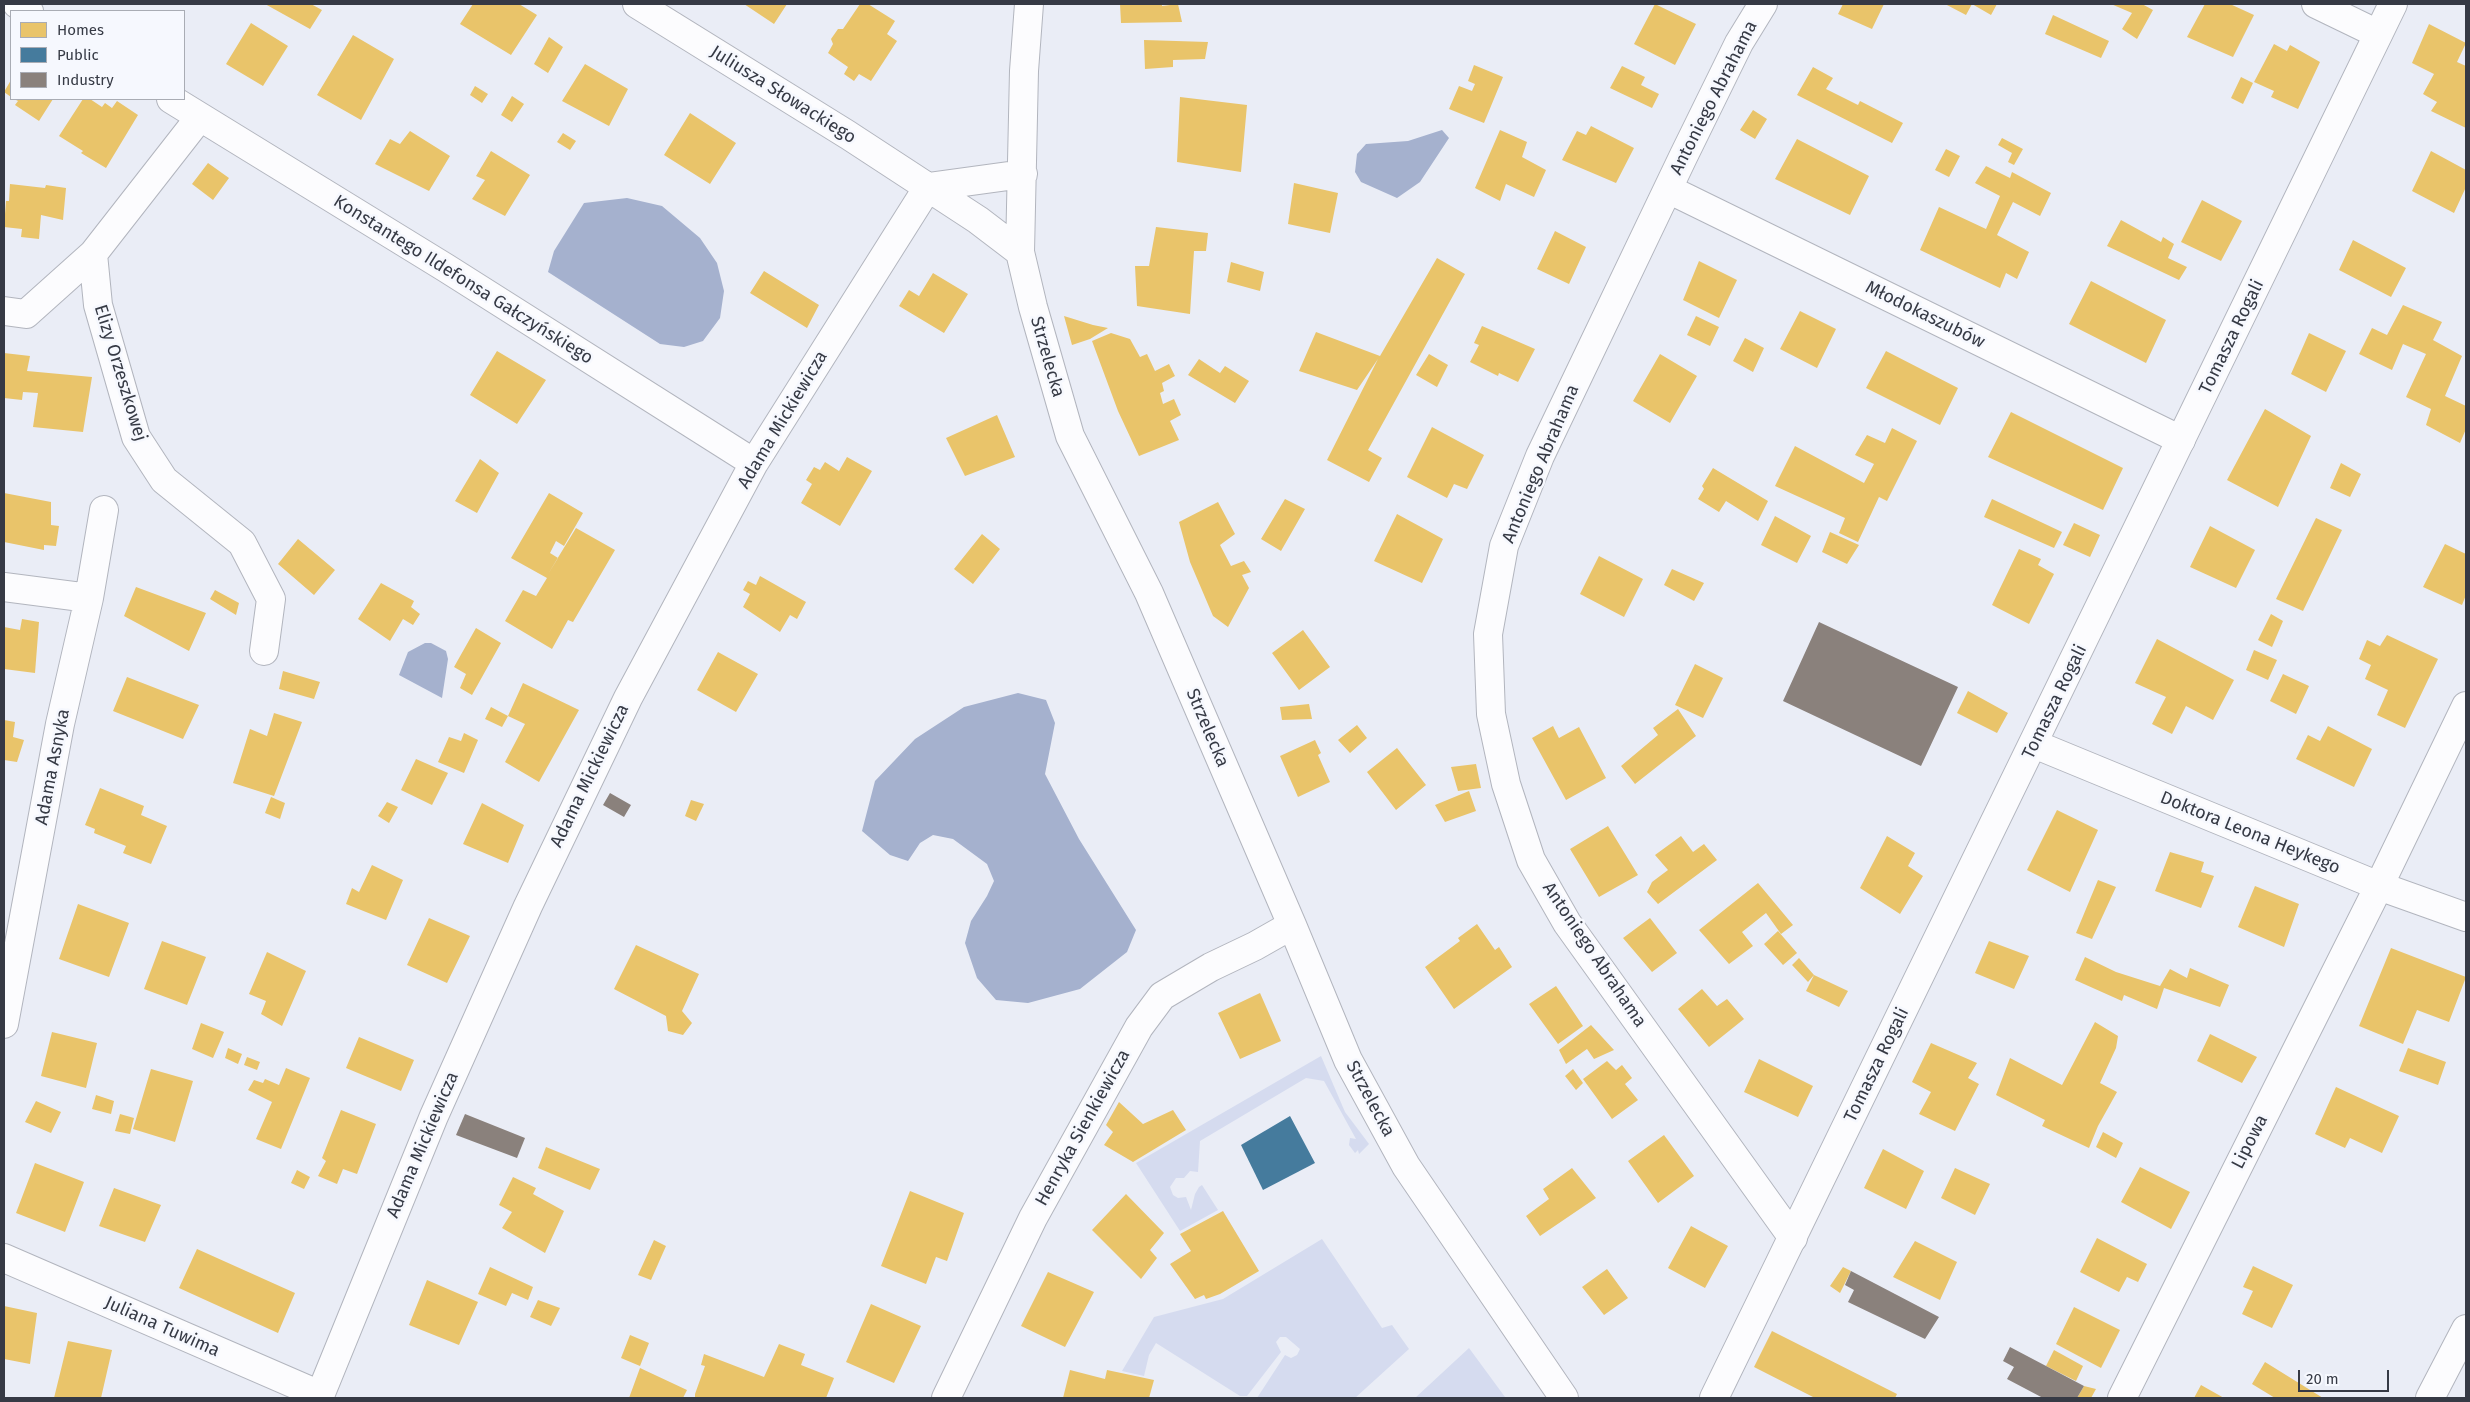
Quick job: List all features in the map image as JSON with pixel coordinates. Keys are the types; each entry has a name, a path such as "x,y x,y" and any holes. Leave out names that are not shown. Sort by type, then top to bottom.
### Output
{"street":[{"name":"Juliusza Słowackiego","path":"637,4 928,187 1020,252"},
{"name":"Strzelecka","path":"1029,4 1024,71 1020,252 1033,306 1070,436 1149,593 1348,1060 1406,1166 1564,1398"},
{"name":"Antoniego Abrahama","path":"1763,4 1739,43 1540,456 1504,546 1488,634 1492,714 1506,784 1531,860 1568,923 1792,1238"},
{"path":"2316,4 2378,34"},
{"name":"Tomasza Rogali","path":"1714,1398 2393,4"},
{"name":"Konstantego Ildefonsa Gałczyńskiego","path":"173,100 754,463"},
{"path":"4,310 26,314 92,254 200,117"},
{"path":"928,187 1023,174"},
{"name":"Adama Mickiewicza","path":"320,1396 434,1116 528,906 628,698 754,463 928,187"},
{"name":"Młodokaszubów","path":"1668,189 2182,440"},
{"name":"Elizy Orzeszkowej","path":"92,254 98,305 136,437 164,480 242,543 271,599 264,651"},
{"name":"Adama Asnyka","path":"4,1024 60,724 89,598 104,510"},
{"path":"4,586 89,598"},
{"name":"Lipowa","path":"2122,1398 2379,886 2466,706"},
{"name":"Doktora Leona Heykego","path":"2034,744 2379,886 2466,918"},
{"name":"Henryka Sienkiewicza","path":"946,1398 1033,1218 1139,1026 1162,996 1211,967 1256,946 1292,925"},
{"name":"Juliana Tuwima","path":"4,1258 320,1396"},
{"path":"2430,1398 2466,1329"}],"shaded area":[{"path":"1442,130 1449,138 1420,182 1397,198 1361,182 1355,172 1357,154 1366,144 1408,141"},
{"path":"627,198 662,206 700,238 717,263 724,291 720,318 703,341 684,347 660,344 548,272 554,251 584,203"},
{"path":"425,643 431,643 446,651 448,659 442,698 399,675 408,652"},
{"path":"1018,693 1046,700 1055,723 1045,774 1079,839 1136,930 1127,952 1080,989 1028,1003 996,1000 977,978 965,943 971,921 994,881 987,864 953,839 933,835 920,843 908,861 890,855 862,831 875,781 915,739 964,707"},
{"path":"1321,1056 1345,1112 1369,1144 1359,1154 1358,1150 1355,1153 1349,1145 1350,1138 1356,1139 1324,1081 1306,1078 1200,1141 1198,1172 1190,1171 1184,1178 1176,1178 1170,1187 1173,1195 1178,1198 1186,1197 1191,1210 1195,1194 1202,1185 1218,1210 1180,1231 1136,1163"},
{"path":"1322,1239 1382,1328 1392,1325 1409,1349 1355,1398 1257,1398 1285,1355 1291,1358 1297,1355 1300,1349 1286,1337 1280,1337 1276,1342 1281,1352 1247,1396 1240,1396 1156,1343 1149,1355 1144,1376 1122,1371 1154,1317 1223,1299"},
{"path":"1469,1348 1505,1397 1415,1398"}],"building: Homes":[{"path":"265,4 311,4 322,10 310,29"},
{"path":"473,4 519,4 537,15 511,55 460,24"},
{"path":"744,4 787,4 774,24"},
{"path":"860,4 868,4 895,21 887,34 897,41 871,81 859,74 854,81 844,74 848,67 828,53 833,44 831,39 838,29 843,29"},
{"path":"1120,4 1162,4 1162,6 1178,4 1182,22 1121,23"},
{"path":"1655,4 1696,24 1675,65 1634,44"},
{"path":"1843,4 1884,4 1872,29 1838,14"},
{"path":"1945,4 1972,4 1966,15"},
{"path":"1972,4 1997,4 1991,15"},
{"path":"2111,4 2142,4 2153,10 2137,39 2122,29 2132,13"},
{"path":"2205,4 2230,4 2254,15 2233,57 2187,37"},
{"path":"2053,15 2109,41 2101,58 2045,34"},
{"path":"251,23 288,46 263,86 226,64"},
{"path":"2429,24 2466,43 2457,62 2466,66 2466,128 2431,111 2437,102 2423,94 2434,74 2412,63"},
{"path":"353,35 394,59 361,120 317,95"},
{"path":"549,37 563,47 548,73 534,64"},
{"path":"1144,40 1208,42 1205,59 1173,60 1173,67 1145,69"},
{"path":"2274,44 2287,51 2290,45 2320,62 2298,109 2271,97 2274,91 2254,82"},
{"path":"585,64 628,89 609,126 562,101"},
{"path":"1474,65 1503,77 1484,123 1449,109 1459,86 1472,91 1475,84 1468,81"},
{"path":"1622,66 1645,77 1641,85 1659,94 1652,108 1610,88"},
{"path":"1813,67 1833,78 1826,89 1858,105 1860,101 1903,123 1892,143 1797,95"},
{"path":"2241,77 2253,83 2243,104 2231,98"},
{"path":"10,82 10,96 4,92"},
{"path":"475,86 488,94 482,103 470,95"},
{"path":"512,96 524,104 512,122 501,115"},
{"path":"1180,97 1247,105 1241,172 1177,162"},
{"path":"16,100 52,100 39,121 15,105 18,101"},
{"path":"82,100 92,100 102,107 105,103 112,108 117,101 138,115 106,168 81,153 83,151 59,136"},
{"path":"1753,110 1767,119 1755,139 1740,130"},
{"path":"690,113 736,143 710,184 664,155"},
{"path":"1591,126 1634,148 1616,183 1562,160 1577,131 1586,135"},
{"path":"1500,130 1527,142 1522,157 1546,170 1534,197 1506,184 1500,201 1475,188"},
{"path":"410,131 450,156 429,191 375,164 390,139 400,144"},
{"path":"563,133 576,141 570,150 557,142"},
{"path":"2002,138 2023,149 2014,165 2008,162 2012,153 1998,145"},
{"path":"1797,139 1869,176 1850,215 1775,179"},
{"path":"1946,149 1960,156 1949,177 1935,170"},
{"path":"491,151 530,175 505,216 472,199 485,180 476,176"},
{"path":"2431,151 2466,170 2466,187 2454,213 2412,191"},
{"path":"208,163 229,178 213,200 192,184"},
{"path":"1986,166 2010,178 2012,172 2051,193 2040,216 2013,202 1997,235 2029,252 2017,279 2006,273 2000,288 1920,250 1939,207 1986,229 2000,196 1975,183"},
{"path":"1294,183 1338,193 1330,233 1288,224"},
{"path":"10,184 45,188 46,185 66,188 63,220 41,215 39,239 21,237 22,229 4,227 6,201 9,201"},
{"path":"2202,200 2242,221 2221,261 2181,242"},
{"path":"2121,220 2161,242 2163,237 2174,244 2168,258 2187,267 2179,280 2107,246"},
{"path":"1156,227 1208,233 1206,251 1194,251 1190,314 1137,306 1135,266 1149,266"},
{"path":"1555,231 1586,247 1569,284 1537,269"},
{"path":"2353,240 2406,268 2391,297 2339,270"},
{"path":"1437,258 1465,274 1368,450 1382,458 1369,482 1327,460 1378,359 1357,390 1299,371 1316,332 1380,356"},
{"path":"1699,261 1737,280 1719,318 1683,300"},
{"path":"1231,262 1264,272 1260,291 1227,282"},
{"path":"764,271 819,305 807,328 750,293"},
{"path":"933,273 968,294 944,333 899,306 909,290 919,296"},
{"path":"2091,281 2166,320 2146,363 2069,324"},
{"path":"2403,305 2442,322 2433,340 2462,356 2445,396 2466,406 2466,429 2460,443 2426,425 2431,409 2406,397 2426,354 2403,344 2392,370 2359,354 2372,328 2387,335"},
{"path":"1800,311 1836,329 1817,368 1780,349"},
{"path":"1064,316 1108,328 1090,339 1072,345"},
{"path":"1696,316 1719,327 1710,346 1687,335"},
{"path":"1482,326 1535,349 1518,382 1499,373 1498,376 1470,362 1479,345 1474,343"},
{"path":"1111,333 1130,339 1140,357 1147,354 1155,371 1169,364 1175,376 1162,383 1164,391 1160,393 1163,404 1174,399 1181,415 1170,421 1179,440 1139,456 1118,411 1092,341"},
{"path":"2309,333 2346,351 2326,392 2291,374"},
{"path":"1745,338 1764,348 1753,372 1733,361"},
{"path":"497,351 546,380 517,424 470,395"},
{"path":"1886,351 1958,388 1940,425 1866,388"},
{"path":"4,353 30,356 27,371 92,377 83,432 33,427 38,393 23,392 22,400 4,398"},
{"path":"1429,354 1448,365 1437,387 1416,375"},
{"path":"1660,354 1697,376 1670,423 1633,401"},
{"path":"1199,359 1220,373 1225,366 1249,381 1235,403 1188,375"},
{"path":"2265,409 2311,436 2278,507 2227,480"},
{"path":"2011,412 2123,468 2103,510 1988,457"},
{"path":"997,415 1015,457 965,476 946,438"},
{"path":"1432,427 1484,455 1467,489 1454,484 1447,498 1407,477"},
{"path":"1892,428 1917,441 1887,501 1879,497 1858,542 1839,533 1845,518 1775,486 1795,446 1864,483 1874,464 1855,455 1867,435 1885,443"},
{"path":"847,457 872,471 840,526 801,503 812,484 806,480 814,467 820,470 825,462 839,471"},
{"path":"480,459 499,473 477,513 455,501"},
{"path":"2341,463 2361,474 2350,497 2330,488"},
{"path":"1713,468 1768,501 1758,521 1726,501 1719,512 1698,499 1704,489 1702,486"},
{"path":"4,493 51,502 51,525 59,526 56,546 44,545 44,550 4,542"},
{"path":"549,493 583,513 564,546 556,541 550,553 558,558 576,528 615,550 573,622 568,620 552,649 505,621 523,590 536,596 547,578 511,558"},
{"path":"1285,499 1305,509 1281,551 1261,539"},
{"path":"1992,499 2062,532 2054,548 1984,517"},
{"path":"1218,502 1235,534 1220,545 1231,566 1244,561 1251,572 1242,575 1249,588 1228,627 1213,616 1190,562 1179,522"},
{"path":"1397,514 1443,539 1422,583 1374,561"},
{"path":"1775,516 1811,536 1797,563 1761,545"},
{"path":"2316,518 2342,530 2303,611 2276,599"},
{"path":"2074,523 2100,535 2090,557 2063,545"},
{"path":"2210,526 2255,550 2236,588 2190,567"},
{"path":"1830,532 1859,545 1847,564 1822,552"},
{"path":"982,534 1000,549 973,584 954,569"},
{"path":"298,539 335,570 314,595 278,564"},
{"path":"2445,544 2466,554 2466,595 2462,605 2423,587"},
{"path":"2019,549 2041,559 2038,565 2054,574 2029,624 1992,605"},
{"path":"1599,556 1643,579 1624,617 1580,594"},
{"path":"1672,569 1704,583 1694,601 1664,585"},
{"path":"760,576 806,602 797,619 790,615 780,632 743,607 750,594 743,590 748,581 756,585"},
{"path":"381,583 414,601 411,607 420,614 413,625 403,619 390,641 358,619"},
{"path":"136,587 206,613 189,651 124,616"},
{"path":"215,590 239,603 236,615 210,599"},
{"path":"2271,614 2283,621 2272,647 2258,640"},
{"path":"22,619 39,622 35,673 4,669 4,627 20,630"},
{"path":"476,628 501,643 472,695 460,688 466,674 454,667"},
{"path":"1303,630 1330,667 1299,690 1272,653"},
{"path":"2387,635 2438,659 2405,728 2377,715 2388,690 2365,679 2371,665 2359,659 2367,640 2380,646"},
{"path":"2157,639 2234,680 2213,720 2186,706 2172,734 2152,724 2166,697 2135,683"},
{"path":"2254,650 2277,660 2268,680 2246,670"},
{"path":"718,652 758,674 736,712 697,690"},
{"path":"1695,664 1723,678 1703,718 1675,705"},
{"path":"283,671 320,682 314,699 279,689"},
{"path":"2283,674 2309,686 2296,714 2270,701"},
{"path":"127,677 199,705 183,739 113,711"},
{"path":"523,683 579,710 539,782 505,762 525,724 508,716"},
{"path":"1968,691 2008,713 1997,733 1957,713"},
{"path":"1309,704 1312,719 1282,720 1280,707"},
{"path":"491,707 508,716 502,727 485,719"},
{"path":"1678,709 1696,736 1635,784 1621,766 1658,735 1653,728"},
{"path":"274,713 302,722 274,796 233,783 250,729 267,736"},
{"path":"4,720 15,722 13,737 24,740 17,762 4,760"},
{"path":"1357,725 1367,738 1350,753 1338,740"},
{"path":"1553,726 1559,738 1579,727 1606,778 1566,800 1532,738"},
{"path":"2328,726 2372,749 2354,787 2296,759 2308,735 2320,741"},
{"path":"464,733 478,740 464,773 438,762 449,737 461,741"},
{"path":"1315,740 1321,753 1318,755 1330,782 1298,797 1280,756"},
{"path":"1397,748 1426,785 1396,810 1367,772"},
{"path":"416,759 448,773 432,805 401,790"},
{"path":"1476,764 1481,788 1458,791 1451,767"},
{"path":"100,788 144,806 141,815 167,826 151,864 123,853 126,846 94,833 95,829 85,825"},
{"path":"1469,791 1476,811 1445,822 1435,805"},
{"path":"271,797 285,803 280,819 265,813"},
{"path":"691,800 704,804 696,821 685,816"},
{"path":"387,802 398,807 389,823 378,816"},
{"path":"482,803 524,825 508,863 463,844"},
{"path":"2057,810 2098,830 2070,892 2027,870"},
{"path":"1608,826 1638,875 1599,897 1570,849"},
{"path":"1681,836 1693,852 1704,844 1717,860 1658,904 1647,892 1652,882 1668,870 1655,855"},
{"path":"1887,836 1915,853 1908,866 1923,876 1900,914 1860,888"},
{"path":"2170,852 2204,862 2201,872 2214,876 2201,908 2155,891"},
{"path":"372,865 403,880 386,920 346,904 352,888 359,892"},
{"path":"2098,880 2116,887 2092,939 2076,933"},
{"path":"1758,883 1793,925 1781,934 1766,913 1742,932 1753,946 1729,964 1699,930"},
{"path":"2255,886 2299,904 2284,947 2238,927"},
{"path":"78,904 129,923 109,977 59,959"},
{"path":"429,918 470,936 447,983 407,965"},
{"path":"1650,918 1677,953 1652,972 1623,938"},
{"path":"1477,924 1495,950 1499,947 1512,967 1454,1009 1425,967 1460,941 1458,938"},
{"path":"1778,931 1797,953 1783,965 1764,944"},
{"path":"162,941 206,957 187,1005 144,989"},
{"path":"1989,941 2029,956 2014,989 1975,973"},
{"path":"636,945 699,974 682,1011 692,1023 683,1035 668,1031 666,1016 614,989"},
{"path":"2391,948 2466,977 2449,1022 2417,1010 2403,1044 2359,1026"},
{"path":"267,952 306,971 282,1026 261,1014 266,1001 249,994"},
{"path":"2085,957 2116,972 2160,986 2170,969 2187,978 2190,968 2229,985 2220,1007 2164,988 2157,1009 2124,995 2122,1001 2075,980"},
{"path":"1799,958 1814,975 1808,982 1792,965"},
{"path":"1814,975 1848,991 1839,1007 1806,991"},
{"path":"1556,986 1583,1026 1558,1044 1529,1004"},
{"path":"1702,989 1717,1006 1727,999 1744,1019 1709,1047 1678,1009"},
{"path":"1260,993 1281,1041 1240,1059 1218,1013"},
{"path":"2095,1022 2118,1036 2116,1048 2100,1083 2117,1092 2098,1126 2089,1148 2042,1126 2045,1120 1996,1095 2010,1058 2062,1085"},
{"path":"201,1023 224,1032 213,1058 192,1049"},
{"path":"1591,1025 1614,1050 1594,1059 1587,1049 1566,1064 1559,1050"},
{"path":"52,1032 97,1043 86,1088 41,1076"},
{"path":"2210,1034 2257,1057 2242,1083 2197,1061"},
{"path":"359,1037 414,1060 401,1091 346,1068"},
{"path":"1931,1043 1977,1063 1968,1078 1979,1084 1955,1131 1919,1114 1931,1092 1912,1082"},
{"path":"228,1048 242,1054 238,1064 225,1058"},
{"path":"2408,1048 2446,1062 2438,1085 2399,1071"},
{"path":"247,1057 260,1062 257,1070 244,1065"},
{"path":"1759,1059 1813,1086 1798,1117 1744,1092"},
{"path":"1607,1061 1616,1070 1622,1065 1632,1078 1625,1084 1638,1100 1612,1119 1583,1079"},
{"path":"286,1068 310,1078 281,1149 256,1139 272,1102 248,1090 254,1080 263,1083 265,1079 279,1085"},
{"path":"151,1069 193,1081 175,1142 133,1129"},
{"path":"1573,1069 1583,1083 1576,1090 1565,1076"},
{"path":"2336,1087 2399,1116 2382,1153 2350,1138 2345,1148 2315,1134"},
{"path":"96,1095 114,1101 111,1114 92,1109"},
{"path":"36,1101 61,1112 51,1133 25,1122"},
{"path":"1119,1102 1143,1124 1173,1110 1186,1130 1133,1162 1104,1145 1113,1132 1106,1125"},
{"path":"341,1110 376,1124 357,1174 343,1169 337,1184 318,1176 326,1161 322,1158"},
{"path":"120,1114 134,1118 130,1134 115,1131"},
{"path":"2103,1132 2123,1143 2116,1158 2096,1147"},
{"path":"1664,1135 1694,1176 1658,1203 1628,1161"},
{"path":"546,1147 600,1169 590,1190 538,1168"},
{"path":"1883,1149 1924,1171 1906,1209 1864,1188"},
{"path":"35,1163 84,1182 65,1232 16,1213"},
{"path":"2140,1167 2190,1192 2171,1229 2121,1202"},
{"path":"1572,1168 1596,1198 1540,1236 1526,1216 1549,1199 1543,1189"},
{"path":"1955,1168 1990,1184 1975,1215 1941,1198"},
{"path":"297,1170 310,1177 304,1189 291,1183"},
{"path":"513,1177 536,1188 533,1194 564,1211 545,1253 502,1228 512,1212 499,1205"},
{"path":"114,1188 161,1205 145,1242 99,1226"},
{"path":"910,1191 964,1213 947,1261 936,1257 926,1284 881,1266"},
{"path":"1126,1194 1164,1233 1150,1250 1157,1258 1141,1279 1092,1230"},
{"path":"1223,1211 1259,1271 1220,1294 1206,1299 1204,1295 1195,1299 1170,1264 1191,1251 1180,1234"},
{"path":"1691,1226 1728,1246 1705,1288 1668,1268"},
{"path":"2097,1238 2147,1264 2138,1282 2127,1277 2119,1292 2080,1272"},
{"path":"654,1240 666,1246 651,1280 638,1275"},
{"path":"1915,1241 1957,1262 1940,1300 1893,1277"},
{"path":"197,1249 295,1293 278,1333 179,1288"},
{"path":"2253,1266 2293,1285 2272,1328 2242,1314 2253,1291 2243,1287"},
{"path":"490,1267 533,1287 528,1300 512,1293 506,1306 478,1294"},
{"path":"1843,1267 1851,1271 1840,1293 1830,1286"},
{"path":"1607,1269 1628,1298 1604,1315 1582,1287"},
{"path":"1048,1272 1094,1292 1065,1347 1021,1326"},
{"path":"427,1280 478,1302 459,1345 409,1325"},
{"path":"538,1300 560,1308 551,1326 530,1317"},
{"path":"871,1304 921,1326 894,1383 846,1362"},
{"path":"4,1306 37,1313 30,1364 4,1359"},
{"path":"2074,1307 2120,1330 2101,1368 2056,1344"},
{"path":"1772,1331 1897,1394 1895,1398 1815,1398 1754,1367"},
{"path":"630,1335 649,1343 640,1366 621,1358"},
{"path":"68,1341 112,1350 101,1398 54,1398"},
{"path":"779,1344 805,1354 801,1365 834,1378 826,1398 695,1398 705,1366 701,1365 704,1354 764,1377"},
{"path":"2054,1350 2083,1366 2076,1381 2046,1366"},
{"path":"2265,1362 2323,1398 2275,1398 2252,1384"},
{"path":"640,1368 687,1390 683,1398 629,1398"},
{"path":"1070,1370 1105,1379 1107,1370 1154,1380 1149,1398 1063,1398"},
{"path":"2201,1385 2224,1398 2194,1398"},
{"path":"2084,1386 2096,1389 2091,1398 2077,1398"}],"building: Public":[{"path":"1290,1116 1315,1163 1263,1190 1241,1145"}],"building: Industry":[{"path":"1819,622 1958,687 1921,766 1783,701"},
{"path":"610,793 631,805 624,817 603,805"},
{"path":"465,1114 525,1138 517,1158 456,1135"},
{"path":"1851,1271 1939,1317 1925,1339 1848,1302 1854,1290 1845,1285"},
{"path":"2010,1347 2084,1386 2077,1398 2043,1398 2007,1379 2014,1367 2003,1361"}]}
